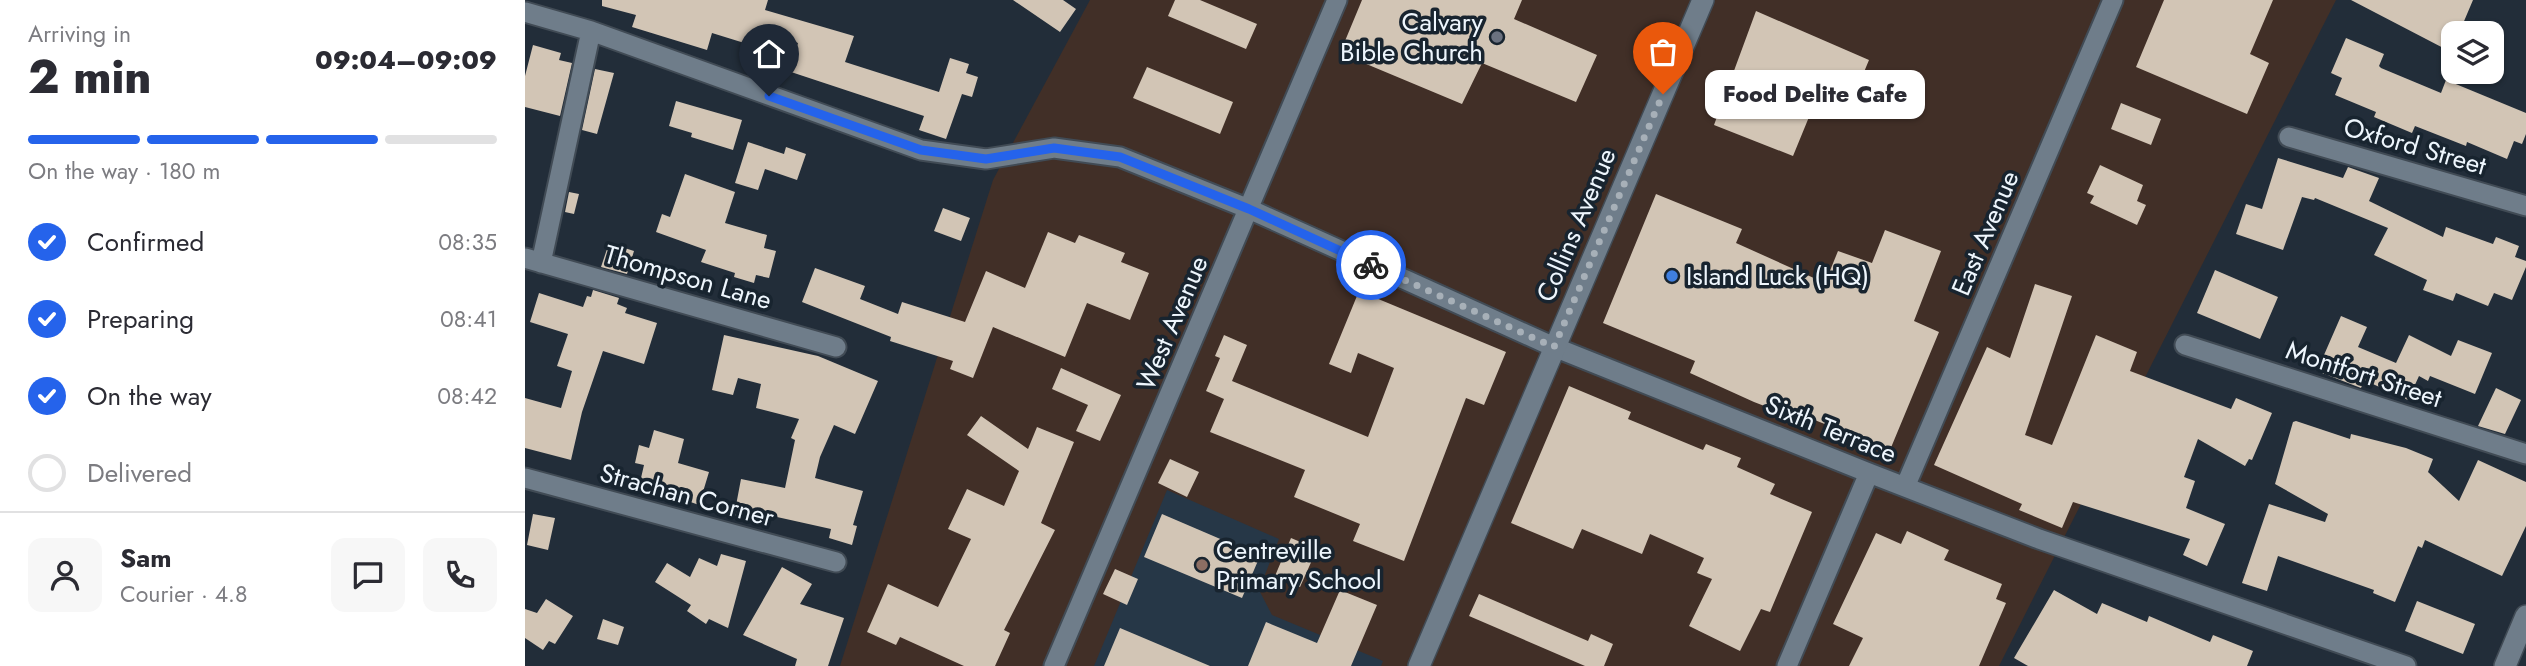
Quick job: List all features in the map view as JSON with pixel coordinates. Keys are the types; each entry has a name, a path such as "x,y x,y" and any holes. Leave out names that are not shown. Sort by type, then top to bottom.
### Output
{"street":[{"name":"West Avenue","path":"1054,666 1336,0"},
{"name":"Collins Avenue","path":"1419,666 1703,0"},
{"name":"East Avenue","path":"1905,487 2113,0"},
{"name":"Sixth Terrace","path":"525,12 591,32 921,150 986,159 1054,148 1120,157 1249,209 1554,347 1869,473 2039,539 2406,666"},
{"path":"533,260 591,32"},
{"name":"Oxford Street","path":"2289,137 2526,206"},
{"name":"Thompson Lane","path":"533,260 836,347"},
{"name":"Montfort Street","path":"2185,345 2526,454"},
{"path":"1787,666 1869,473"},
{"name":"Strachan Corner","path":"525,478 835,562"},
{"path":"2505,666 2526,616"}],"shaded area":[{"path":"1090,0 2336,0 1999,666 840,666 993,180"},
{"name":"Centreville Primary School","path":"1167,490 1279,539 1259,590 1272,615 1383,661 1381,666 1094,666"}],"building":[{"path":"602,0 768,0 765,10 854,36 845,62 939,92 950,58 969,64 966,73 978,77 972,97 962,94 946,139 919,130 924,116 788,71 798,43 759,31 754,46 712,33 707,50 632,27 636,15 602,6"},
{"path":"1013,0 1063,0 1076,9 1060,32"},
{"path":"1175,0 1200,0 1257,24 1246,49 1168,16"},
{"name":"Calvary Bible Church","path":"1362,0 1522,0 1514,19 1597,55 1576,102 1482,63 1462,104 1340,53"},
{"path":"2164,0 2273,0 2250,54 2269,63 2247,114 2136,67"},
{"path":"2351,0 2473,0 2464,21 2441,21 2441,47"},
{"path":"1756,11 1869,60 1849,108 1818,95 1793,156 1714,125"},
{"path":"2346,38 2384,54 2379,66 2381,68 2441,93 2444,84 2456,84 2526,113 2526,134 2522,144 2514,141 2507,159 2467,142 2466,146 2415,126 2412,133 2374,117 2376,112 2335,95 2342,78 2331,73"},
{"path":"533,45 561,53 559,60 572,63 560,116 525,107 525,76"},
{"path":"1147,67 1233,102 1220,134 1133,98"},
{"path":"595,69 614,73 597,134 582,130"},
{"path":"676,101 742,120 733,150 691,137 692,133 669,126"},
{"path":"2121,103 2161,119 2151,145 2111,129"},
{"path":"748,142 784,154 786,147 806,154 797,180 765,169 758,190 735,183"},
{"path":"2278,158 2343,178 2348,167 2379,178 2369,201 2443,237 2446,227 2493,244 2496,237 2519,246 2515,257 2526,261 2526,267 2512,300 2494,293 2488,306 2456,293 2453,301 2423,290 2427,280 2374,255 2388,228 2315,198 2302,197 2283,250 2236,234 2246,204 2262,209"},
{"path":"2100,165 2143,185 2137,201 2146,205 2137,225 2090,203 2094,196 2087,193"},
{"path":"685,174 735,192 725,223 767,235 764,248 776,251 769,278 756,275 754,283 734,277 735,273 701,262 706,250 656,232 662,214 670,217"},
{"path":"569,192 579,194 574,214 565,212"},
{"path":"1656,194 1742,229 1736,243 1825,283 1838,251 1872,263 1885,230 1941,251 1914,321 1939,332 1890,450 1792,411 1790,416 1754,402 1690,373 1695,361 1603,323"},
{"path":"943,208 970,218 961,241 934,231"},
{"path":"1048,232 1075,243 1079,235 1125,253 1121,262 1149,273 1130,320 1087,303 1065,357 993,327 973,378 950,369 953,361 890,341 891,337 802,302 815,268 865,286 860,299 898,314 902,302 965,322 986,271 1025,288"},
{"path":"609,243 634,251 627,274 601,267"},
{"path":"2215,270 2278,297 2260,339 2197,313"},
{"path":"2035,284 2072,296 2025,435 2052,445 2096,335 2137,352 2130,371 2231,409 2236,398 2272,413 2252,460 2249,459 2245,466 2198,439 2184,477 2195,481 2186,508 2225,524 2207,566 2183,555 2190,539 2073,502 2062,528 2019,510 2022,504 1934,465 1987,347 2010,358"},
{"path":"593,290 619,298 617,304 627,308 625,313 657,323 644,364 603,351 582,412 571,460 525,448 525,398 561,408 572,371 557,366 568,334 530,322 539,293 583,307 587,296 591,297"},
{"path":"1359,291 1506,352 1484,405 1466,398 1404,561 1353,541 1360,524 1294,497 1305,470 1210,432 1224,399 1206,391 1220,358 1215,356 1224,335 1247,345 1232,381 1368,437 1394,368 1358,353 1351,373 1329,364"},
{"path":"2341,316 2367,327 2358,347 2396,363 2409,335 2451,356 2458,340 2492,353 2475,394 2430,376 2428,381 2419,376 2408,400 2364,380 2361,388 2317,371"},
{"path":"724,335 818,356 878,381 855,434 834,425 820,457 815,478 863,491 853,525 857,526 852,545 829,538 831,529 768,515 766,523 734,516 741,479 785,488 795,440 791,438 799,419 756,408 761,384 738,378 733,395 712,390"},
{"path":"1061,368 1121,395 1100,441 1076,431 1088,405 1052,389"},
{"path":"1569,386 1631,412 1628,419 1703,450 1706,444 1741,458 1737,467 1775,484 1770,494 1812,512 1770,612 1761,609 1740,651 1689,626 1712,579 1697,573 1704,558 1650,534 1642,554 1582,529 1573,549 1511,523"},
{"path":"2496,388 2521,400 2505,434 2478,426"},
{"path":"981,416 1028,449 1037,427 1074,442 1041,523 1055,530 1004,630 1010,633 995,666 964,666 900,637 896,645 867,632 888,584 938,607 971,539 948,529 967,489 1004,506 1019,471 967,435"},
{"path":"2293,422 2350,439 2351,434 2406,448 2433,459 2428,472 2459,501 2478,460 2526,482 2526,526 2502,576 2425,540 2422,548 2418,546 2395,602 2373,593 2374,590 2278,556 2267,591 2242,583 2269,504 2325,522 2328,514 2275,484"},
{"path":"654,430 684,439 678,463 709,472 699,505 682,499 684,490 641,478 644,465 635,463 639,445 649,448"},
{"path":"1170,459 1199,472 1187,497 1158,483"},
{"path":"533,514 555,518 548,550 527,545"},
{"path":"1162,514 1260,556 1242,598 1144,557"},
{"path":"1907,531 1949,550 1944,560 2002,584 1996,599 2006,603 1979,666 1849,666 1863,638 1833,624 1876,533 1901,544"},
{"path":"1291,538 1317,549 1300,587 1275,576"},
{"path":"721,554 746,561 728,628 709,619 706,624 687,611 691,605 655,582 667,563 690,577 699,558 717,566"},
{"path":"782,567 812,584 800,604 844,618 828,666 795,666 797,659 743,635"},
{"path":"1115,569 1138,579 1127,605 1103,594"},
{"path":"1340,590 1377,605 1351,666 1248,666 1266,622 1317,643"},
{"path":"2054,590 2097,614 2102,603 2147,622 2149,616 2210,642 2213,635 2253,651 2247,666 2028,666 2014,658"},
{"path":"1479,594 1588,641 1591,634 1613,644 1604,666 1585,666 1469,616"},
{"path":"546,599 573,616 555,644 549,641 543,650 525,638 525,609 537,613"},
{"path":"2417,601 2475,624 2463,654 2405,631"},
{"path":"603,619 624,627 618,645 597,639"},
{"path":"1120,628 1210,666 1104,666"}],"way so far":[{"path":"1371,265 1554,347 1663,94"}],"place":[{"name":"Calvary Bible Church","path":"1497,37"},
{"name":"Food Delite Cafe","path":"1663,94"},
{"name":"Island Luck (HQ)","path":"1672,276"},
{"name":"Centreville Primary School","path":"1202,565"}],"route":[{"path":"769,96 921,150 986,159 1054,148 1120,157 1249,209 1371,265"}]}
